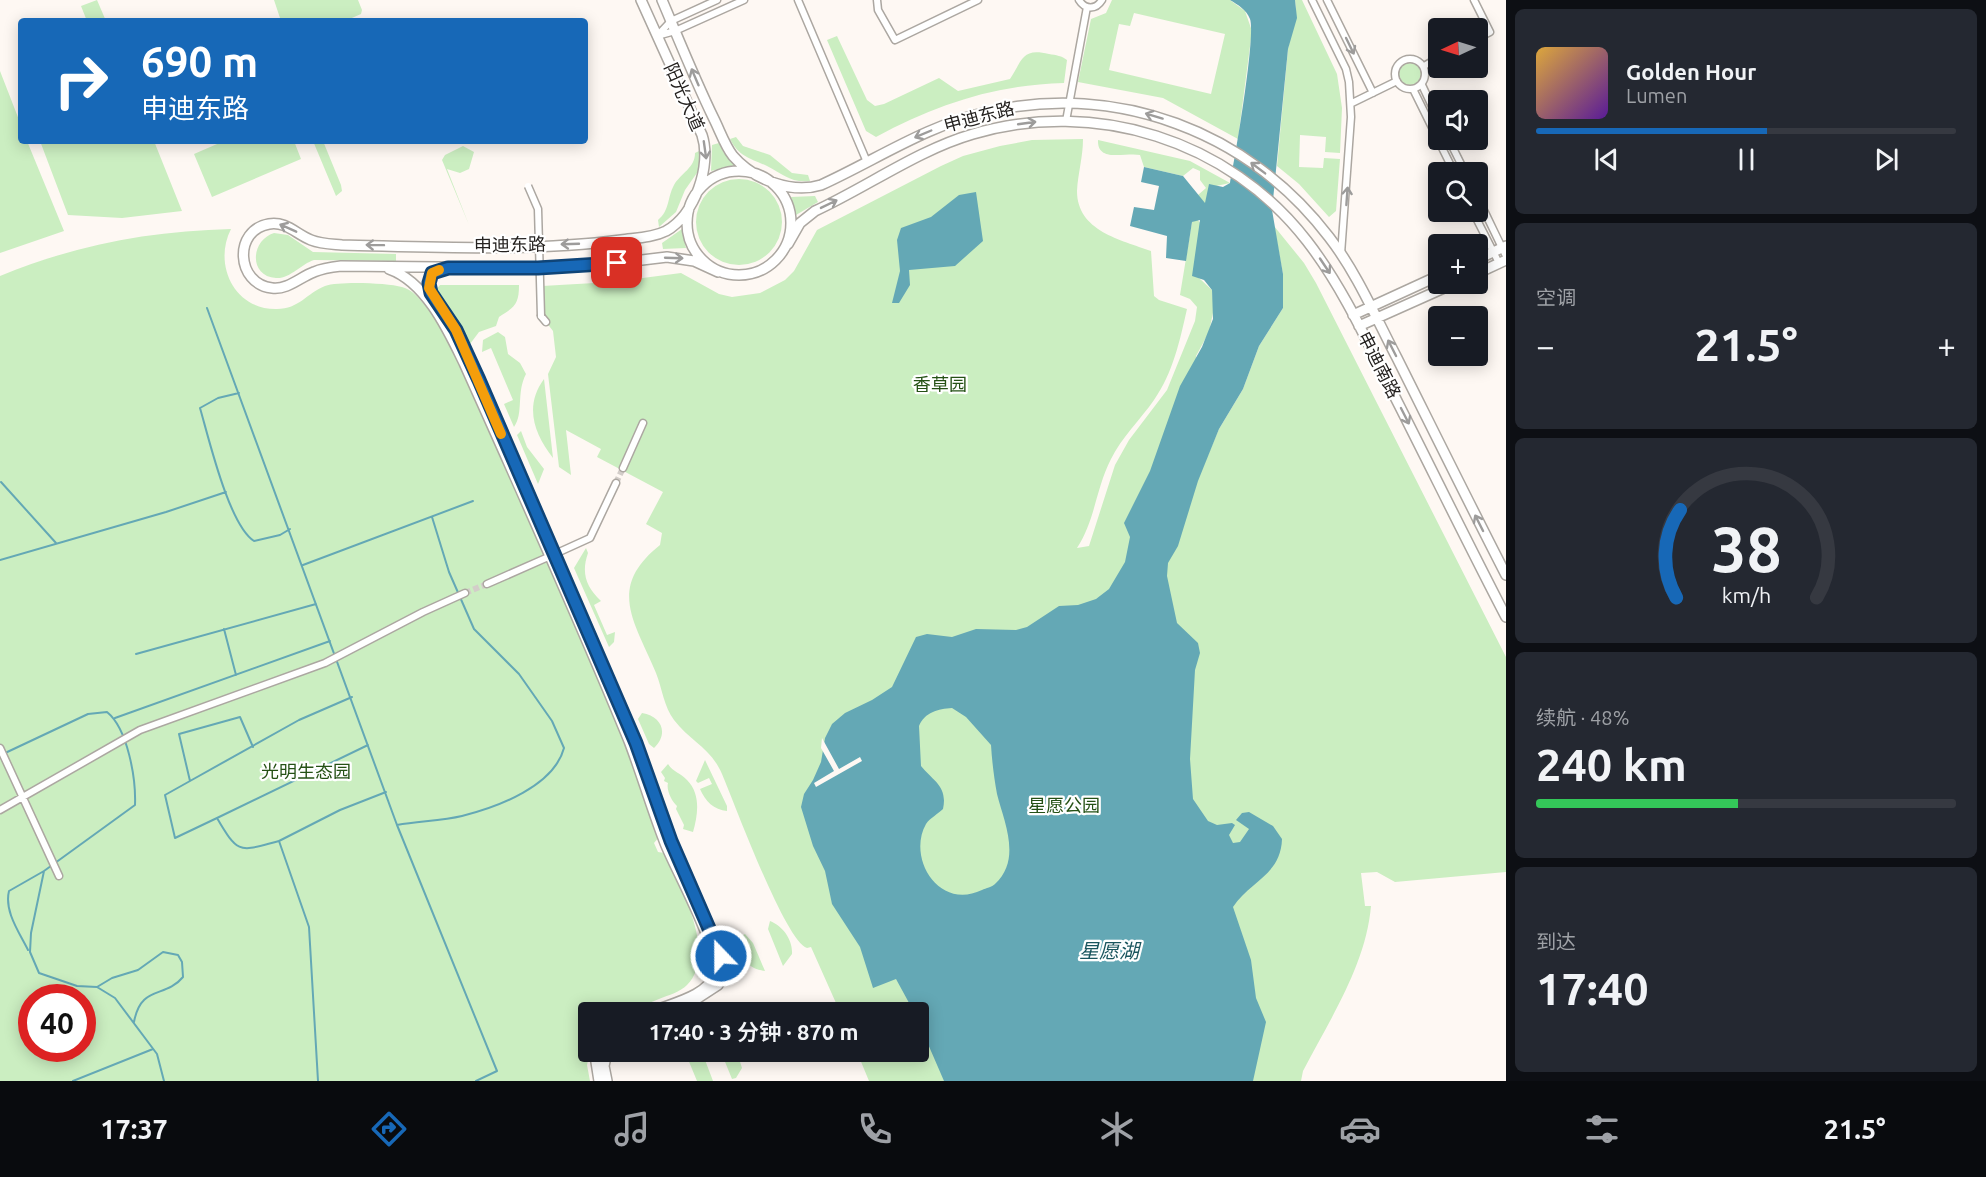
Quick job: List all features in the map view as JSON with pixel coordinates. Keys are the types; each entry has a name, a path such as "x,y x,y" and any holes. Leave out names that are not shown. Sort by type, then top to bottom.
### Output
{"street":[{"name":"阳光大道","path":"641,0 704,144 706,164 694,196"},
{"name":"阳光大道","path":"662,0 709,109 733,155 760,175"},
{"path":"657,36 671,21 717,0"},
{"path":"657,36 675,31 744,0"},
{"path":"798,0 867,162"},
{"path":"877,0 878,10 895,40 978,0"},
{"path":"960,0 963,7"},
{"path":"1079,0 1087,8 1094,8 1102,0"},
{"path":"1312,0 1346,69 1352,103 1347,199 1341,254"},
{"path":"1327,0 1373,93"},
{"path":"1474,0 1483,18"},
{"path":"1066,121 1067,101 1087,8"},
{"path":"1405,60 1416,60 1424,66 1426,76 1422,85 1413,89 1404,88 1397,81 1397,66 1405,60"},
{"path":"1424,66 1428,64"},
{"path":"1352,103 1397,81"},
{"path":"1422,85 1428,98"},
{"path":"1413,89 1449,162"},
{"name":"申迪东路","path":"760,175 790,188 810,188 916,137 984,112 1067,101 1149,114 1208,137"},
{"name":"申迪东路","path":"788,244 800,223 815,211 946,144 1002,127 1066,121 1134,130 1202,152"},
{"name":"申迪南路","path":"1208,137 1262,170 1302,207 1341,254 1376,318 1506,575"},
{"name":"申迪南路","path":"1202,152 1245,180 1289,220 1326,267 1359,326 1506,617"},
{"path":"734,171 760,175 783,194 790,210 791,228 788,244 779,258 759,272 734,276 718,272 704,263 689,239 688,211 694,196 704,184 718,175 734,171"},
{"path":"528,186 538,209 541,316 546,322"},
{"name":"申迪东路","path":"694,196 673,226 654,236 600,243 342,245 318,243 287,226 269,224 254,232 245,245 243,264 252,279 270,288 286,286 315,271 341,267 448,268 600,265 674,257 694,261 718,272"},
{"path":"1488,221 1502,254"},
{"path":"1480,222 1502,254"},
{"path":"1488,265 1502,254"},
{"path":"384,268 398,273 429,303 450,334 464,363 607,687 666,844 710,944 715,966 710,984 674,1002"},
{"path":"448,268 432,273 429,288 456,330 479,380 636,743 671,841 721,956 720,979 714,990 687,1002"},
{"path":"1353,315 1428,281"},
{"path":"1359,326 1430,294"},
{"path":"623,468 643,423"},
{"path":"557,553 590,538 616,483"},
{"path":"487,584 546,558"},
{"path":"0,810 140,730 325,663 465,593"},
{"path":"2,752 58,876"},
{"path":"596,1062 599,1081"},
{"path":"605,1062 607,1081"}],"green space":[{"path":"97,0 105,18 86,18 81,6"},
{"path":"274,0 358,0 362,10 361,14 352,18 280,18"},
{"path":"1112,0 1230,0 1245,11 1252,31 1238,139 1163,98 1078,82 1091,19 1106,13","holes":["1134,13 1225,34 1211,94 1109,70 1119,24 1130,26"]},
{"path":"1295,0 1302,0 1337,74 1342,108 1340,153 1325,152 1326,137 1300,135 1299,167 1323,168 1324,158 1340,159 1336,211 1329,217 1299,184 1277,166 1288,49 1296,9"},
{"path":"837,36 867,100 875,106 939,78 958,91 1010,79 1024,57 1033,53 1056,55 1067,60 1064,83 1014,88 967,98 921,115 876,137 866,131 827,40"},
{"path":"1410,63 1418,66 1421,74 1418,82 1410,85 1402,82 1399,74 1402,66"},
{"path":"0,71 18,117 18,144 28,144 64,231 0,253"},
{"path":"736,137 743,146 770,155 792,173 808,175 810,181 792,179 745,156 737,150 730,139"},
{"path":"1083,139 1077,191 1079,205 1084,216 1093,225 1114,238 1151,251 1154,296 1159,300 1187,309 1171,368 1161,390 1115,451 1102,481 1088,527 1077,548 1089,546 1115,465 1129,440 1167,390 1195,321 1197,307 1190,299 1180,295 1192,222 1197,219 1201,224 1199,278 1212,290 1214,308 1209,332 1196,356 1197,481 1219,429 1243,389 1259,346 1283,308 1283,274 1274,226 1304,263 1316,283 1506,657 1506,872 1395,882 1377,872 1361,873 1365,906 1371,906 1362,949 1345,991 1303,1071 1301,1081 869,1081 861,1062 929,1062 929,1002 836,1002 811,947 807,948 798,940 786,922 717,765 671,715 634,621 629,591 634,576 643,561 660,545 662,533 646,524 663,492 597,457 601,449 566,430 571,475 559,467 548,374 556,357 553,331 546,322 542,286 612,282 681,273 719,294 732,297 760,293 785,280 794,271 817,230 963,156 1032,140"},
{"path":"1098,140 1190,161 1230,183 1216,186 1205,204 1198,195 1206,188 1200,180 1200,171 1193,168 1183,176 1144,167 1140,155 1113,155 1102,152"},
{"path":"719,143 724,153 735,165 711,171 712,145"},
{"path":"41,144 155,144 182,211 122,218 68,215"},
{"path":"217,144 295,144 301,159 212,197 194,154"},
{"path":"314,144 324,144 341,185 342,191 336,196"},
{"path":"463,146 474,152 469,169 460,173 447,169 469,225 442,160 445,155"},
{"path":"701,150 699,170 685,190 676,212 659,227 658,220 666,208 674,185 693,163 695,153"},
{"path":"739,179 755,183 769,192 778,206 782,222 778,238 769,252 755,261 739,265 723,261 709,252 700,238 696,222 700,206 709,192 723,183"},
{"path":"815,196 818,202 796,215 791,197"},
{"name":"光明生态园","path":"231,229 226,243 226,270 239,293 249,302 262,307 285,308 297,304 319,289 332,284 352,283 402,287 419,298 436,319 457,353 603,689 659,837 654,843 658,852 664,853 679,883 698,938 699,956 696,972 681,990 651,1002 578,1002 578,1062 588,1062 590,1081 0,1081 0,276 85,248 171,233"},
{"path":"682,229 686,248 663,249 662,243"},
{"path":"274,233 288,235 313,252 396,254 396,261 314,260 281,278 267,276 257,265 257,250 266,237"},
{"path":"440,285 519,285 519,291 517,301 499,317 496,326 479,332 467,348 434,292"},
{"path":"498,332 505,337 508,354 520,363 526,374 521,388 519,415 514,427 504,404 513,400 491,348 482,352 483,340"},
{"path":"544,379 553,458 541,439 534,420 534,399"},
{"path":"521,431 527,447 544,469 538,484 517,435"},
{"path":"586,548 588,553 585,567 586,579 601,601 594,605 607,635 615,632 614,642 609,647 574,568"},
{"path":"642,713 654,718 661,726 661,737 654,748 649,744 638,719"},
{"path":"705,760 727,806 727,811 714,807 702,793 700,789 712,784 709,778 698,783 696,781"},
{"path":"668,764 687,780 695,792 697,812 693,832 683,829 684,825 676,809 677,806 671,799 668,783 664,781 665,778 661,772"},
{"path":"770,921 783,930 791,944 792,954 783,966 768,929"},
{"path":"745,934 753,943 765,971 748,964 741,955 741,936"},
{"path":"689,1062 706,1062 713,1081 697,1081"},
{"path":"725,1062 740,1062 742,1068 736,1078 732,1079"}],"water":[{"name":"星愿湖","path":"1230,0 1295,0 1297,18 1288,49 1272,210 1283,274 1283,308 1259,346 1243,389 1219,429 1198,481 1178,546 1168,563 1167,576 1177,623 1198,643 1200,653 1195,670 1190,759 1193,799 1208,821 1217,825 1232,823 1235,825 1229,835 1233,843 1240,842 1249,829 1236,820 1242,813 1249,812 1273,826 1282,839 1280,851 1271,869 1233,907 1251,960 1256,998 1266,1022 1253,1081 944,1081 929,1046 929,1002 909,1002 896,979 873,988 860,947 832,904 825,871 813,846 801,807 804,794 821,762 825,738 832,724 845,713 892,687 916,637 927,634 952,637 976,629 1016,630 1027,627 1059,606 1078,605 1096,599 1109,589 1125,562 1130,537 1124,523 1150,471 1180,386 1202,347 1213,319 1212,290 1204,280 1192,276 1200,220 1192,222 1186,261 1166,258 1167,236 1130,226 1134,207 1154,210 1159,186 1141,182 1144,167 1183,176 1205,203 1209,184 1223,187 1230,183 1250,48 1250,19 1242,8","holes":["952,708 966,717 991,745 997,794 1009,840 1008,863 1003,874 991,887 966,895 952,893 940,887 930,877 921,851 921,837 926,824 943,809 944,801 938,784 921,766 919,726 928,714"]},
{"path":"976,192 983,241 955,266 909,270 910,285 899,303 892,303 900,271 897,240 901,228 931,217 959,195"}],"pier":[{"path":"822,738 839,769 860,757 862,761 816,787 814,783 834,771 821,748"}],"waterway":[{"path":"207,308 397,825 497,1071 476,1081"},
{"path":"239,393 218,398 200,408 228,500 236,518 254,541 280,535 290,529"},
{"path":"1,482 56,543"},
{"path":"0,560 166,512 226,492"},
{"path":"303,565 473,501"},
{"path":"397,825 462,816 507,801 537,784 549,773 564,748 552,721 519,674 474,629 449,572 432,517"},
{"path":"136,654 316,604"},
{"path":"224,629 236,675"},
{"path":"115,718 330,641"},
{"path":"190,781 299,720 352,697"},
{"path":"3,754 88,714 107,712 120,730 132,769 135,805 44,871 31,933 30,952 39,973 77,986 97,987 115,998 157,1054 164,1081"},
{"path":"253,747 240,717 179,734 190,781 165,795 175,838 217,818 230,839 242,848 279,841 309,927 318,1081"},
{"path":"217,818 368,745"},
{"path":"279,841 340,810 386,792"},
{"path":"28,950 10,914 9,891 44,871"},
{"path":"97,987 112,978 138,970 163,952 178,955 182,962 183,977 176,984 142,1002 134,1022"},
{"path":"73,1081 153,1049"}],"tunnel":[{"path":"616,483 623,468"},
{"path":"465,593 487,584"}],"slow traffic":[{"path":"439,270 432,273 429,288 456,330 501,434"}],"route":[{"path":"617,263 538,268 448,268 432,273 429,288 456,330 479,380 636,743 671,841 721,956"}],"park label":[{"name":"香草园","path":"940,385"},
{"name":"星愿公园","path":"1064,806"}]}
